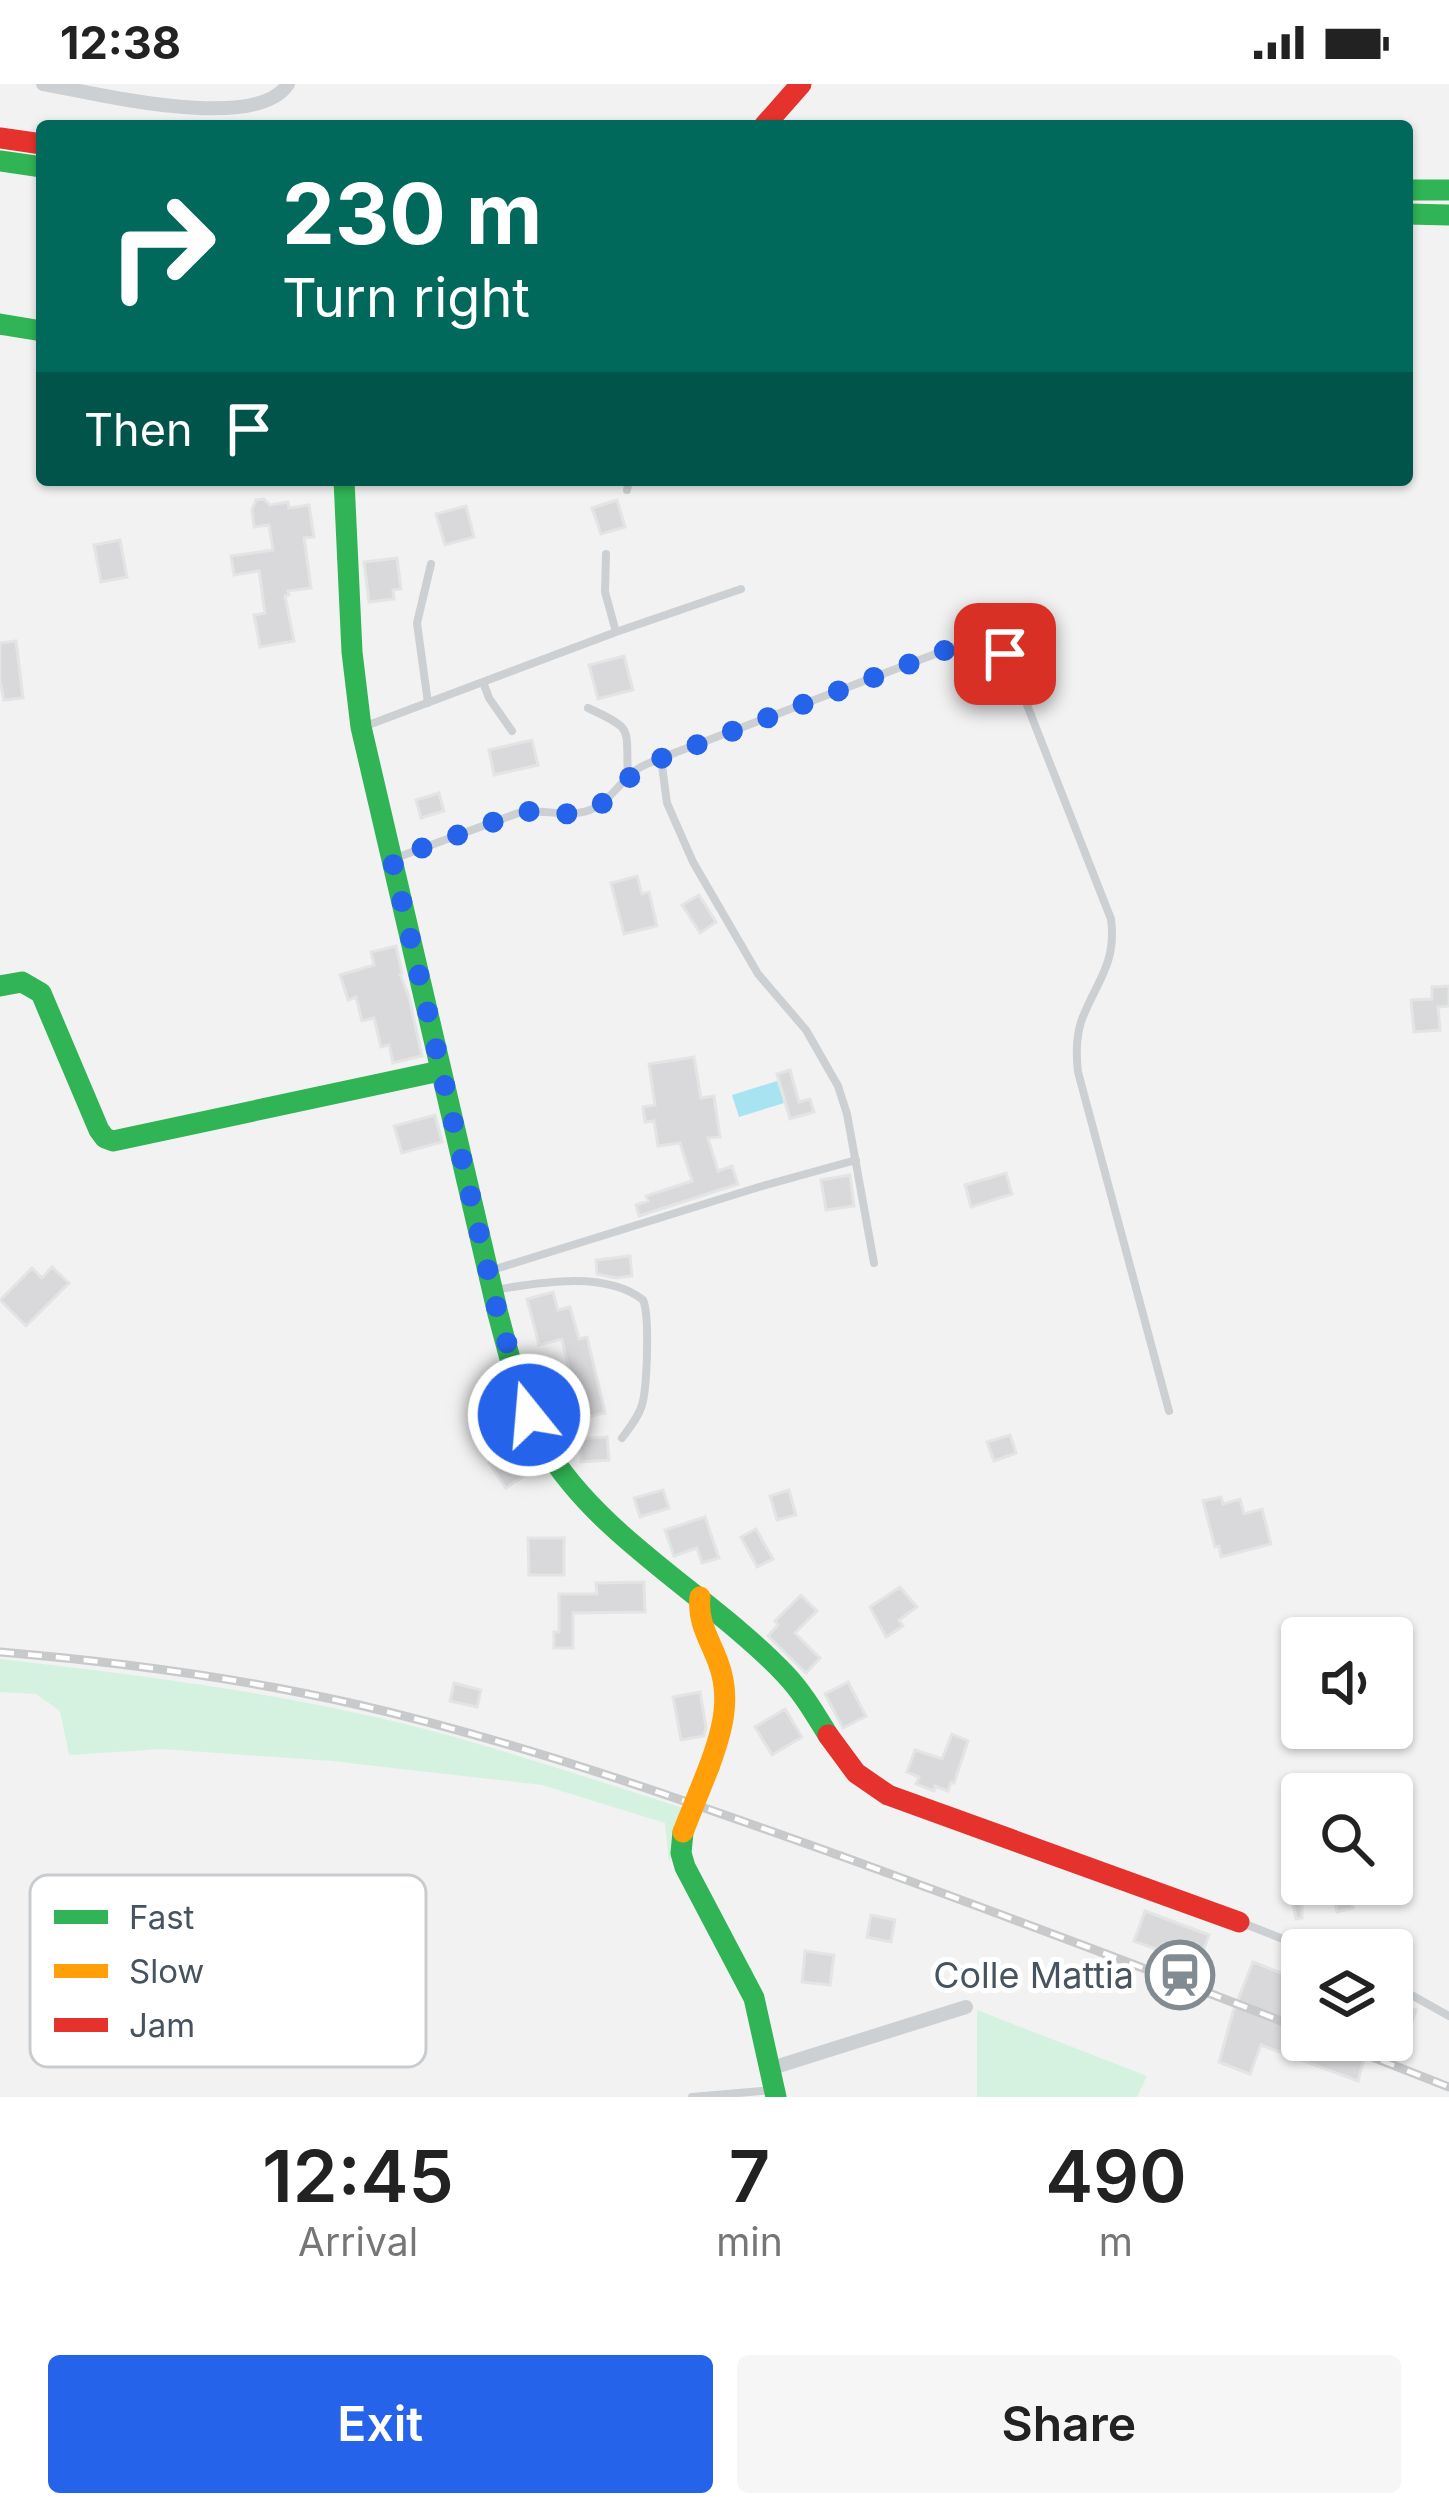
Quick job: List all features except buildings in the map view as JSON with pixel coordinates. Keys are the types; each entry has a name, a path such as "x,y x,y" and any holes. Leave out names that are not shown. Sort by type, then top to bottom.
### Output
{"main road":[{"path":"769,120 801,84"},
{"path":"0,137 36,143"},
{"path":"0,161 36,166"},
{"path":"1413,190 1449,190"},
{"path":"1413,214 1449,215"},
{"path":"0,323 36,330"},
{"path":"344,486 352,652 361,727 490,1280 526,1408 549,1453 615,1526 792,1681 848,1765 871,1787 1239,1922"},
{"path":"0,986 26,982 41,993 99,1130 113,1142 440,1071"},
{"path":"700,1597 701,1621 726,1693 721,1733 683,1832 681,1853 749,1986 774,2085"}],"street":[{"path":"44,84 219,109 267,102 288,84"},
{"path":"774,2085 966,2007"}],"lane":[{"path":"606,554 605,592 616,632"},
{"path":"428,703 416,623 431,564"},
{"path":"361,727 741,589"},
{"path":"392,859 521,812 590,810 638,768 959,645 979,642 1005,654 1111,919 1110,959 1079,1029 1078,1072 1169,1411"},
{"path":"483,682 512,731"},
{"path":"589,708 625,729 628,777"},
{"path":"661,758 667,803 689,856 758,974 800,1021 828,1064 845,1106 874,1263"},
{"path":"490,1280 759,1187 856,1160"},
{"path":"490,1280 580,1282 626,1290 643,1300 648,1318 644,1399 622,1438"},
{"path":"1239,1922 1281,1938"},
{"path":"1413,1996 1449,2016"},
{"path":"692,2097 774,2085"}],"green space":[{"path":"0,1659 200,1684 348,1711 470,1742 686,1809 669,1862 665,1823 542,1785 332,1761 162,1749 69,1755 60,1711 36,1694 0,1692"},
{"path":"977,2010 1147,2076 1137,2097 977,2097"}],"water":[{"path":"777,1081 784,1103 739,1117 732,1095"}],"railway":[{"path":"0,1652 270,1687 484,1738 791,1838 1281,2021"},
{"path":"1383,2061 1449,2087"}],"traffic: fast":[{"path":"0,161 36,166"},
{"path":"1413,190 1449,190"},
{"path":"1413,214 1449,215"},
{"path":"0,324 36,330"},
{"path":"344,486 352,652 361,727 498,1314 522,1398 567,1479 625,1538 785,1674 828,1735"},
{"path":"0,986 22,982 41,993 99,1130 113,1141 440,1071"},
{"path":"683,1832 685,1867 754,1998 776,2097"}],"traffic: slow":[{"path":"700,1597 702,1623 722,1675 725,1702 709,1767"},
{"path":"683,1832 709,1767"}],"traffic: jam":[{"path":"769,120 801,84"},
{"path":"0,138 36,143"},
{"path":"828,1735 856,1773 888,1795 1239,1922"}],"place":[{"name":"Colle Mattia","path":"1180,1975"}],"route":[{"path":"529,1415 498,1314 392,859 521,812 590,810 649,763 959,645 979,642 1005,654"}]}
